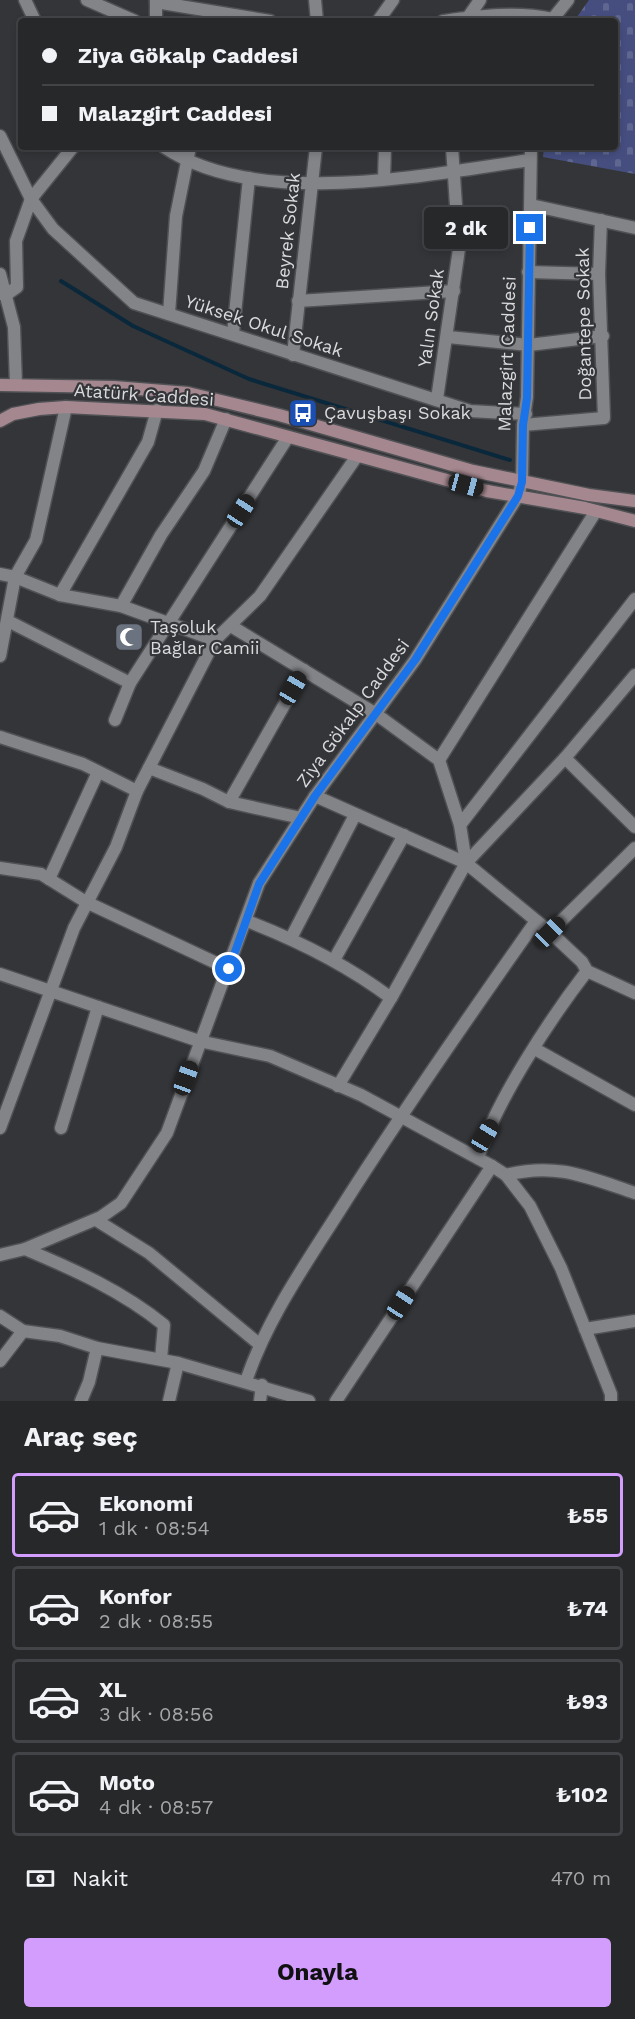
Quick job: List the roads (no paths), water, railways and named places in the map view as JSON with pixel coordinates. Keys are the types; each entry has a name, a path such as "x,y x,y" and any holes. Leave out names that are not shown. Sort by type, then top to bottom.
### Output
{"main road":[{"name":"Atatürk Caddesi","path":"0,386 114,387 188,393 279,415 474,471 520,489 635,521"},
{"name":"Atatürk Caddesi","path":"0,421 30,411 66,407 157,410 226,419 487,491 520,489 635,501"}],"street":[{"path":"25,0 34,18"},
{"path":"87,0 128,18"},
{"path":"315,0 317,18"},
{"path":"380,18 393,0"},
{"path":"469,16 480,0"},
{"path":"554,18 568,0"},
{"path":"156,18 156,1 214,16 236,18"},
{"path":"460,18 531,14 545,18"},
{"name":"Yüksek Okul Sokak","path":"0,136 31,199 53,228 134,303 470,411 524,420"},
{"path":"4,294 17,287 16,241 31,199 71,150"},
{"path":"169,150 201,167 249,178 311,184 452,171 531,153"},
{"path":"169,314 176,216 189,150"},
{"name":"Beyrek Sokak","path":"293,355 316,150"},
{"path":"384,178 385,150"},
{"name":"Yalın Sokak","path":"437,399 448,337 459,249 452,150"},
{"name":"Malazgirt Caddesi","path":"520,489 529,345 531,153"},
{"path":"233,333 249,178"},
{"path":"531,205 635,228"},
{"name":"Doğantepe Sokak","path":"524,420 604,418 603,336 599,274 602,220"},
{"path":"528,272 599,274"},
{"path":"0,274 14,327 16,385"},
{"path":"298,301 454,291"},
{"path":"448,337 529,345 603,336"},
{"path":"0,656 15,577 36,540 66,407"},
{"path":"60,595 148,441 157,410"},
{"path":"121,606 161,535 204,471 226,419"},
{"path":"115,720 130,683 288,436"},
{"path":"0,1128 86,902 116,847 137,791 215,640 260,596 357,456"},
{"name":"Ziya Gökalp Caddesi","path":"0,1253 26,1249 96,1220 121,1203 167,1133 199,1041 229,969 259,884 315,796 415,660 520,489"},
{"path":"439,760 596,511"},
{"path":"0,574 15,577 60,595 121,606 215,640"},
{"path":"460,825 635,599"},
{"path":"8,621 130,683"},
{"path":"231,626 376,714 439,760 460,825 466,862"},
{"path":"229,802 304,670"},
{"path":"338,1086 391,998 466,862 565,758 635,675"},
{"path":"0,737 83,764 137,791"},
{"path":"565,758 635,827"},
{"path":"149,768 229,802 301,818"},
{"path":"48,879 98,772"},
{"path":"315,796 466,862 550,932 582,962 587,971 635,993"},
{"path":"291,938 355,815"},
{"path":"334,960 404,835"},
{"path":"550,932 635,848"},
{"path":"0,868 41,874 86,902 229,969"},
{"path":"247,921 291,938 334,960 363,977 391,998"},
{"path":"246,1381 259,1344 301,1272 400,1115 536,921"},
{"path":"478,1158 485,1136 535,1049 587,971"},
{"path":"0,974 199,1041 270,1056 400,1115 506,1175 530,1206 561,1268 611,1394 611,1401"},
{"path":"61,1128 98,1007"},
{"path":"535,1049 635,1105"},
{"path":"336,1401 492,1166"},
{"path":"506,1175 532,1169 557,1170 635,1193"},
{"path":"96,1220 149,1253 259,1344"},
{"path":"26,1249 97,1280 140,1305 164,1325 161,1359"},
{"path":"0,1316 23,1331 60,1336 96,1348 178,1363 262,1385 309,1401"},
{"path":"585,1329 635,1321"},
{"path":"0,1361 23,1331"},
{"path":"81,1401 89,1382 96,1348"},
{"path":"169,1401 178,1363"},
{"path":"260,1401 262,1385"}],"waterway":[{"path":"61,281 133,326 249,379 510,460"}],"place":[{"name":"Çavuşbaşı Sokak","path":"303,413"},
{"name":"Taşoluk Bağlar Camii","path":"129,637"}]}
